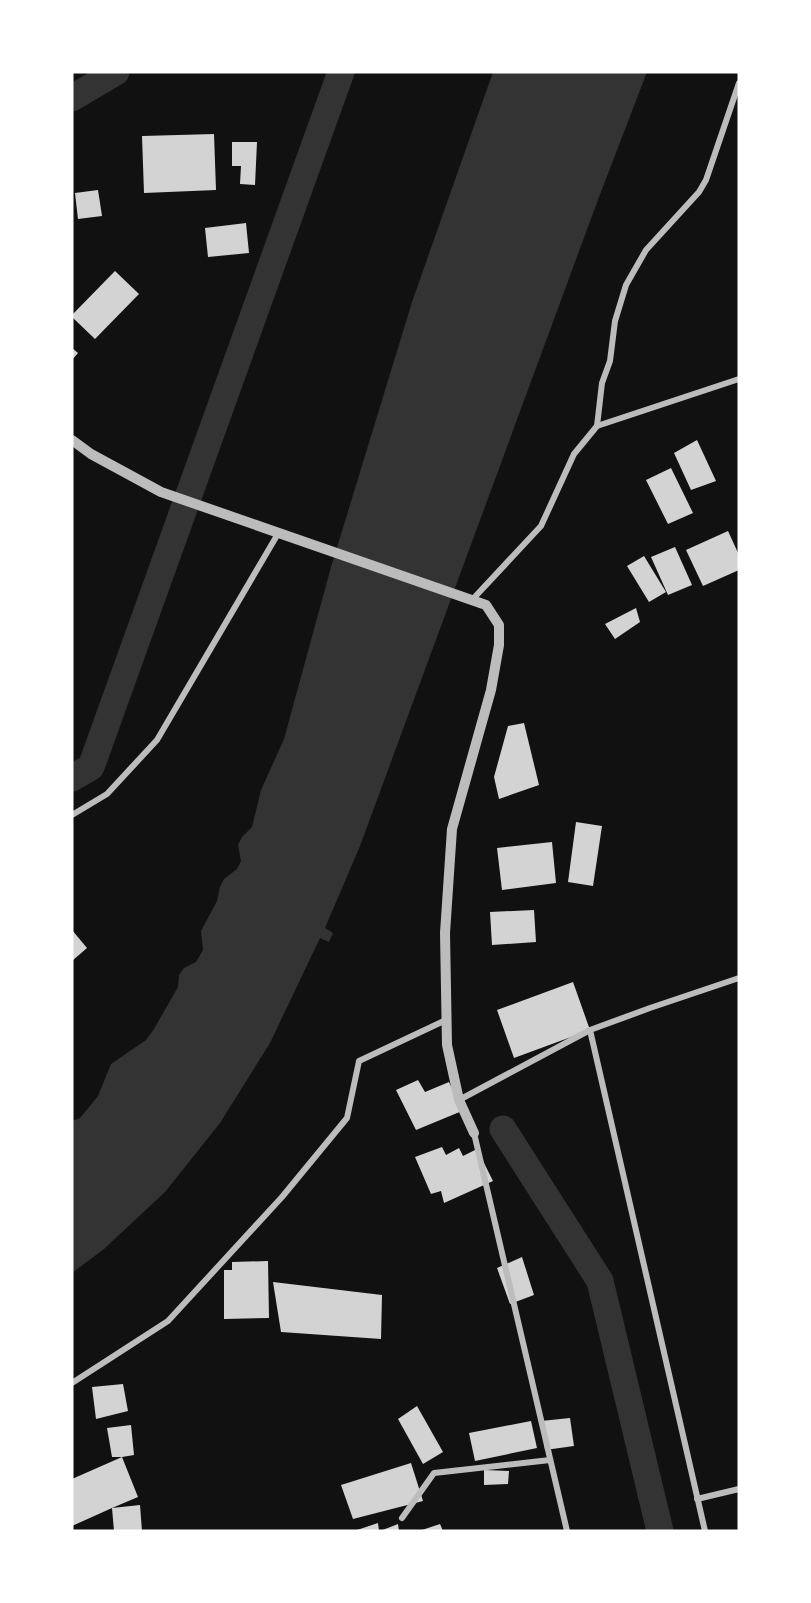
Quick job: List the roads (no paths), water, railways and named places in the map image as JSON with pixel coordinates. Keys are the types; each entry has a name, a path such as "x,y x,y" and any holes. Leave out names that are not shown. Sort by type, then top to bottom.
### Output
{"street":[{"path":"597,426 602,383 610,361 615,321 626,285 646,250 699,192 706,180 739,83"},
{"path":"472,600 541,526 574,454 597,426 739,379"},
{"path":"72,440 91,454 161,492 486,605 499,625 499,645 490,690 452,830 445,933 447,1045 459,1101 474,1133 567,1531"},
{"path":"72,815 107,794 157,740 279,532"},
{"path":"459,1101 590,1030 739,978"},
{"path":"72,1383 168,1321 282,1197 347,1118 359,1061 446,1020"},
{"path":"590,1030 705,1531"},
{"path":"402,1518 434,1473 550,1460"},
{"path":"697,1499 739,1489"}],"waterway":[{"path":"72,98 116,72"},
{"path":"72,778 91,767 341,72"},
{"path":"503,1129 600,1281 660,1531"}]}
